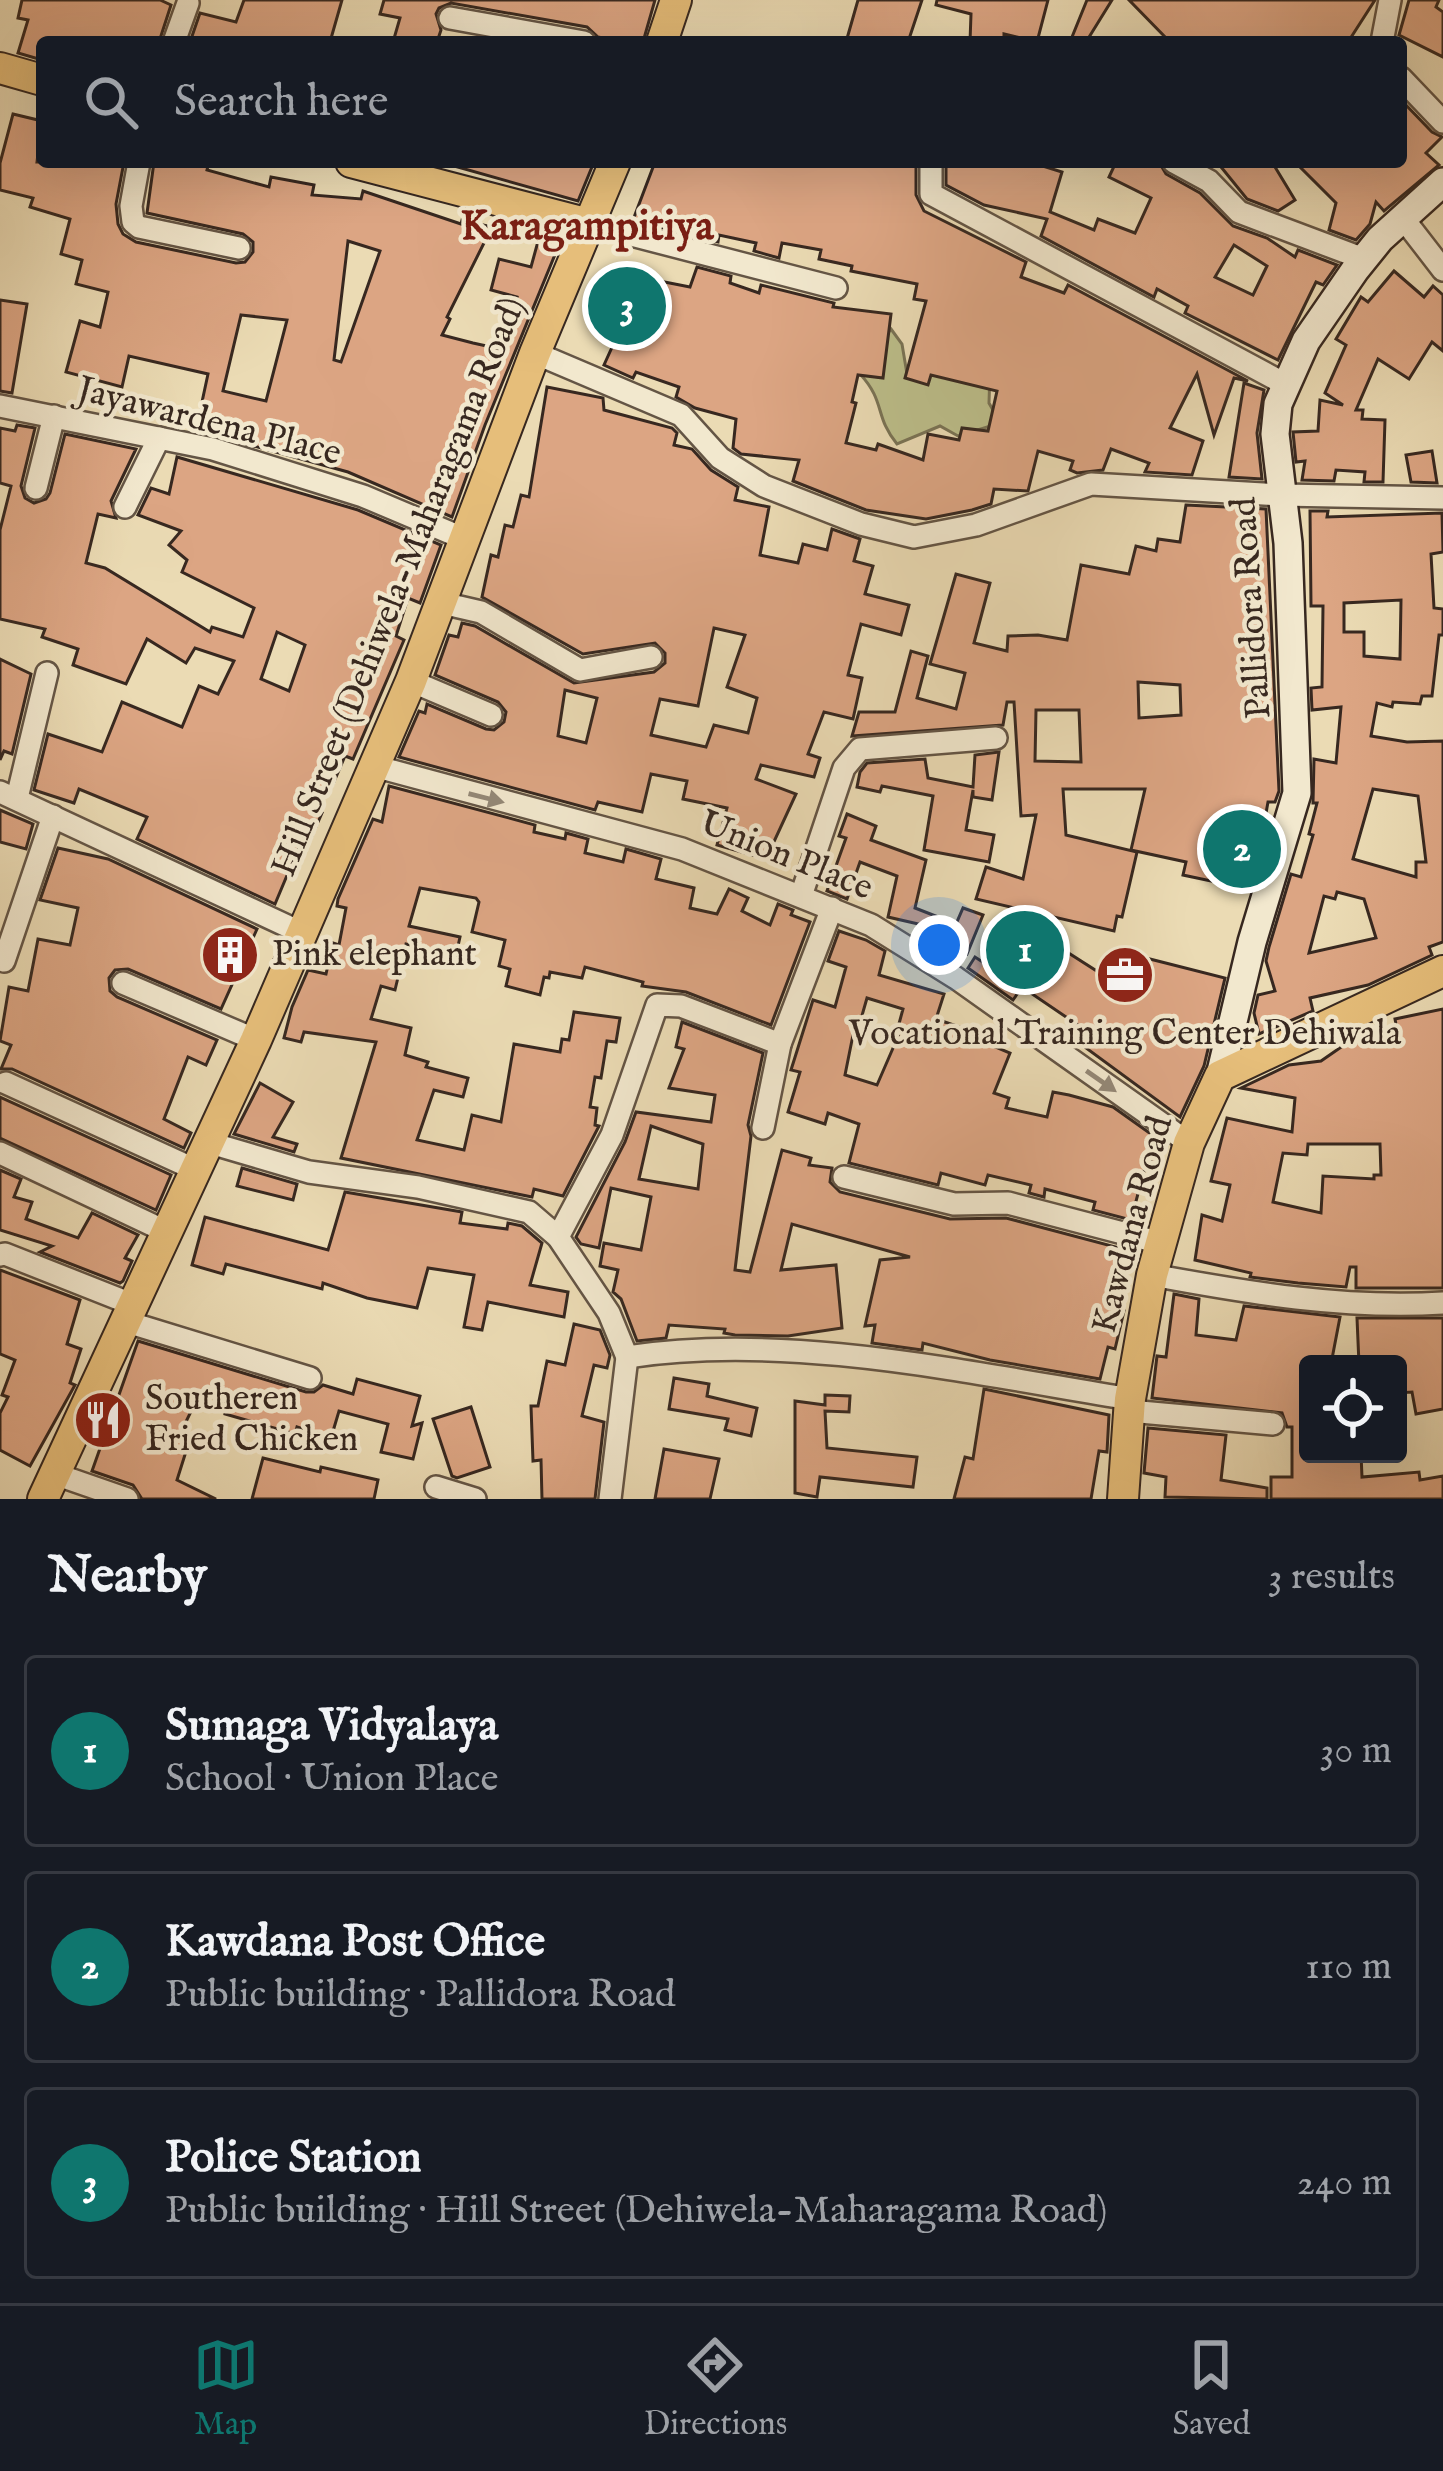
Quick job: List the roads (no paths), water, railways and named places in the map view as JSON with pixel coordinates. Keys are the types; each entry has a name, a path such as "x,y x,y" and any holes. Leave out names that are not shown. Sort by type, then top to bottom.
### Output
{"main road":[{"path":"664,36 676,0"},
{"path":"0,68 36,78"},
{"path":"374,168 589,224"},
{"name":"Hill Street (Dehiwela-Maharagama Road)","path":"49,1487 256,1040 411,681 535,352 612,168"},
{"path":"1220,1076 1443,971"},
{"name":"Kawdana Road","path":"1123,1499 1130,1405 1152,1275 1189,1143 1220,1076"}],"street":[{"path":"1383,36 1390,0"},
{"path":"176,36 188,3"},
{"path":"450,18 550,36"},
{"path":"1407,84 1443,122"},
{"path":"138,168 133,222 139,227 238,248"},
{"path":"931,168 932,194 1285,384"},
{"path":"1185,168 1209,181 1239,212 1364,259"},
{"name":"Pallidora Road","path":"1220,1076 1252,942 1297,794 1288,543 1275,434 1285,384 1306,340 1364,259 1443,182"},
{"path":"1402,217 1443,270"},
{"path":"589,224 836,288"},
{"path":"535,352 681,415 720,458 764,486 861,524 914,537 976,525 1090,484 1443,498"},
{"name":"Jayawardena Place","path":"0,406 213,449 363,496 465,539"},
{"path":"36,488 54,416"},
{"path":"125,507 159,438"},
{"path":"442,603 481,612 580,670 651,657"},
{"path":"47,674 9,795 300,932"},
{"path":"411,681 491,715"},
{"path":"801,896 844,768 860,749 996,739"},
{"name":"Union Place","path":"374,766 682,849 871,925 956,978 1189,1143"},
{"path":"4,962 53,816"},
{"path":"763,1128 780,1044 832,908"},
{"path":"123,983 256,1040"},
{"path":"558,1237 612,1135 657,1005 681,1006 780,1044"},
{"path":"6,1083 200,1156 418,1186 529,1212 558,1237 609,1313 626,1357 610,1499"},
{"path":"0,1153 165,1231"},
{"path":"844,1177 954,1204 1008,1203 1161,1243"},
{"path":"0,1256 5,1254 130,1314 310,1378"},
{"path":"1152,1275 1277,1298 1443,1303"},
{"path":"626,1357 681,1349 874,1358 1130,1405 1273,1424"},
{"path":"49,1487 127,1499"},
{"path":"436,1487 475,1499"}],"place":[{"name":"Police Station","path":"627,306"},
{"name":"Kawdana Post Office","path":"1242,849"},
{"name":"Sumaga Vidyalaya","path":"1025,950"},
{"name":"Pink elephant","path":"230,955"},
{"name":"Vocational Training Center Dehiwala","path":"1125,975"},
{"name":"Southeren Fried Chicken","path":"103,1420"}],"district":[{"name":"Karagampitiya","path":"587,227"}]}
